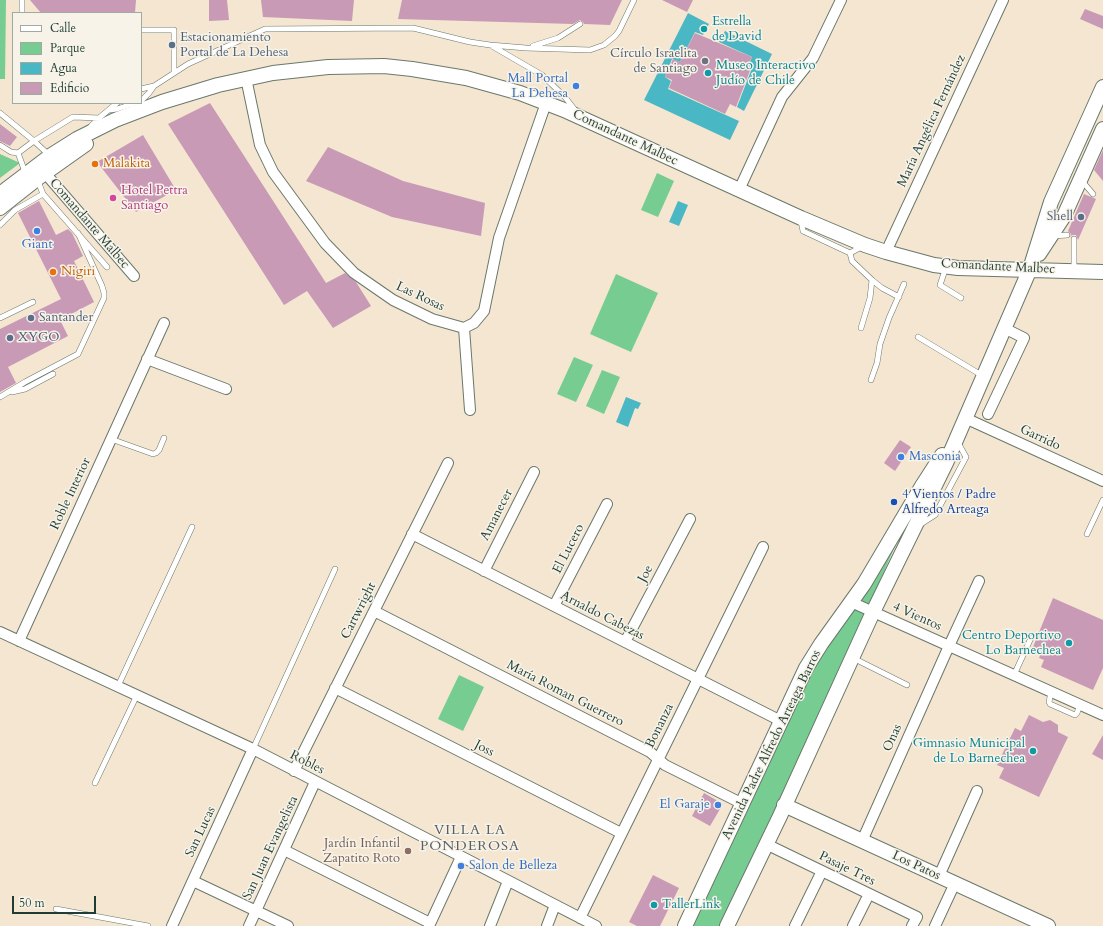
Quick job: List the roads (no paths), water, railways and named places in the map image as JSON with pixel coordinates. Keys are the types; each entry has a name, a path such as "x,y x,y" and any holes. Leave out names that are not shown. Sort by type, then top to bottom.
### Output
{"main road":[{"name":"Comandante Malbec","path":"142,104 246,78 301,69 349,66 412,68 466,78 507,88 546,102 801,218 865,245 886,252 934,265 979,269 1030,269 1103,272"},
{"name":"Avenida Padre Alfredo Arteaga Barros","path":"727,926 873,612 946,464 1030,269 1051,202 1103,87"},
{"name":"Comandante Malbec","path":"0,208 36,175 50,156 77,139 115,120 137,105"},
{"name":"Comandante Malbec","path":"0,194 36,175 98,136 137,105"},
{"name":"Avenida Padre Alfredo Arteaga Barros","path":"1030,269 1064,216 1103,129"},
{"name":"Avenida Padre Alfredo Arteaga Barros","path":"686,926 781,721 813,656 864,584 922,486 960,429"},
{"name":"Los Patos","path":"784,805 1048,926"}],"street":[{"path":"739,190 782,97 813,58 841,0"},
{"name":"María Angélica Fernández","path":"886,252 1003,0"},
{"name":"Las Rosas","path":"246,78 260,145 273,172 325,243 354,273 393,300 432,319 464,328"},
{"path":"470,410 464,328 474,324 484,311 499,238 546,102"},
{"name":"Comandante Malbec","path":"36,175 134,276"},
{"name":"Roble Interior","path":"19,640 164,322"},
{"path":"988,414 1024,338 1004,328"},
{"path":"147,359 226,389"},
{"name":"Garrido","path":"960,429 1103,481"},
{"name":"Cartwright","path":"294,771 448,463"},
{"name":"Amanecer","path":"484,571 534,472"},
{"name":"El Lucero","path":"554,606 607,504"},
{"name":"Joe","path":"625,642 690,519"},
{"name":"Arnaldo Cabezas","path":"412,534 781,721"},
{"name":"Bonanza","path":"580,918 763,547"},
{"name":"Onas","path":"862,841 979,581"},
{"name":"4 Vientos","path":"851,602 1103,715"},
{"name":"María Roman Guerrero","path":"374,611 650,752 665,765 743,804"},
{"name":"Robles","path":"0,632 253,750 596,926"},
{"name":"Joss","path":"335,688 621,833"},
{"name":"San Lucas","path":"172,926 253,750"},
{"name":"San Juan Evangelista","path":"250,926 315,782"},
{"path":"939,876 977,791"},
{"name":"Pasaje Tres","path":"766,844 869,894 915,922"},
{"path":"284,850 430,925 461,857"},
{"path":"795,926 822,871"},
{"path":"193,881 288,926"},
{"path":"490,926 508,881"},
{"path":"935,926 955,883"},
{"path":"853,926 869,894"},
{"path":"547,926 555,905"}],"lane":[{"path":"22,0 22,12"},
{"path":"142,100 154,86 174,72 264,29 413,28 470,42 490,45 590,50 604,45 615,36 619,31 634,0"},
{"path":"526,48 537,46 558,38 580,24"},
{"path":"142,30 174,30 174,72"},
{"path":"490,45 542,75 564,96 582,119"},
{"path":"142,88 154,86"},
{"path":"77,139 116,104"},
{"path":"108,110 137,105"},
{"path":"0,113 50,156"},
{"path":"18,153 34,141 73,117 99,118"},
{"path":"0,145 11,152 18,153 36,175 38,185 43,194 107,267"},
{"path":"1080,179 1093,194"},
{"path":"0,225 15,210 43,194"},
{"path":"801,218 803,231 850,253"},
{"path":"0,397 78,354 104,298 102,286 78,234"},
{"path":"1051,236 1066,235"},
{"path":"1074,239 1074,271"},
{"path":"850,253 865,245"},
{"path":"850,253 852,261 872,280 882,288 898,297"},
{"path":"946,266 940,285 962,298"},
{"path":"861,328 870,298 872,280"},
{"path":"871,380 877,363 880,344 889,318 904,284"},
{"path":"0,318 32,302"},
{"path":"918,337 984,376"},
{"path":"6,394 25,389 53,374"},
{"path":"110,439 152,454 159,450 164,438"},
{"path":"1087,534 1103,500"},
{"path":"118,686 192,527"},
{"path":"253,750 335,569"},
{"path":"1014,675 1031,638"},
{"path":"852,658 907,685"},
{"path":"95,783 137,695"},
{"path":"56,909 148,926"}],"water":[{"path":"688,13 709,24 703,35 695,32 680,62 672,59 665,77 671,81 668,89 739,121 730,140 644,100"},
{"path":"725,31 772,54 744,111 737,107 752,68 748,66 752,57 719,42"},
{"path":"678,201 688,205 679,226 669,222"},
{"path":"626,397 641,403 638,409 635,408 628,427 616,422"}],"place":[{"name":"Estrella de David","path":"704,29"},
{"name":"Estacionamiento Portal de La Dehesa","path":"172,45"},
{"name":"Círculo Israelita de Santiago","path":"705,61"},
{"name":"Museo Interactivo Judío de Chile","path":"708,73"},
{"name":"Mall Portal La Dehesa","path":"576,86"},
{"name":"Malakita","path":"95,164"},
{"name":"Hotel Pettra Santiago","path":"113,198"},
{"name":"Shell","path":"1081,217"},
{"name":"Giant","path":"37,231"},
{"name":"Nigiri","path":"53,272"},
{"name":"Santander","path":"31,318"},
{"name":"XYGO","path":"10,338"},
{"name":"Masconia","path":"901,457"},
{"name":"4 Vientos / Padre Alfredo Arteaga","path":"894,502"},
{"name":"Centro Deportivo Lo Barnechea","path":"1069,643"},
{"name":"Gimnasio Municipal de Lo Barnechea","path":"1033,751"},
{"name":"El Garaje","path":"718,805"},
{"name":"Jardín Infantil Zapatito Roto","path":"408,851"},
{"name":"Salon de Belleza","path":"461,866"},
{"name":"TallerLink","path":"654,905"}],"district":[{"name":"VILLA LA PONDEROSA","path":"470,840"}]}
